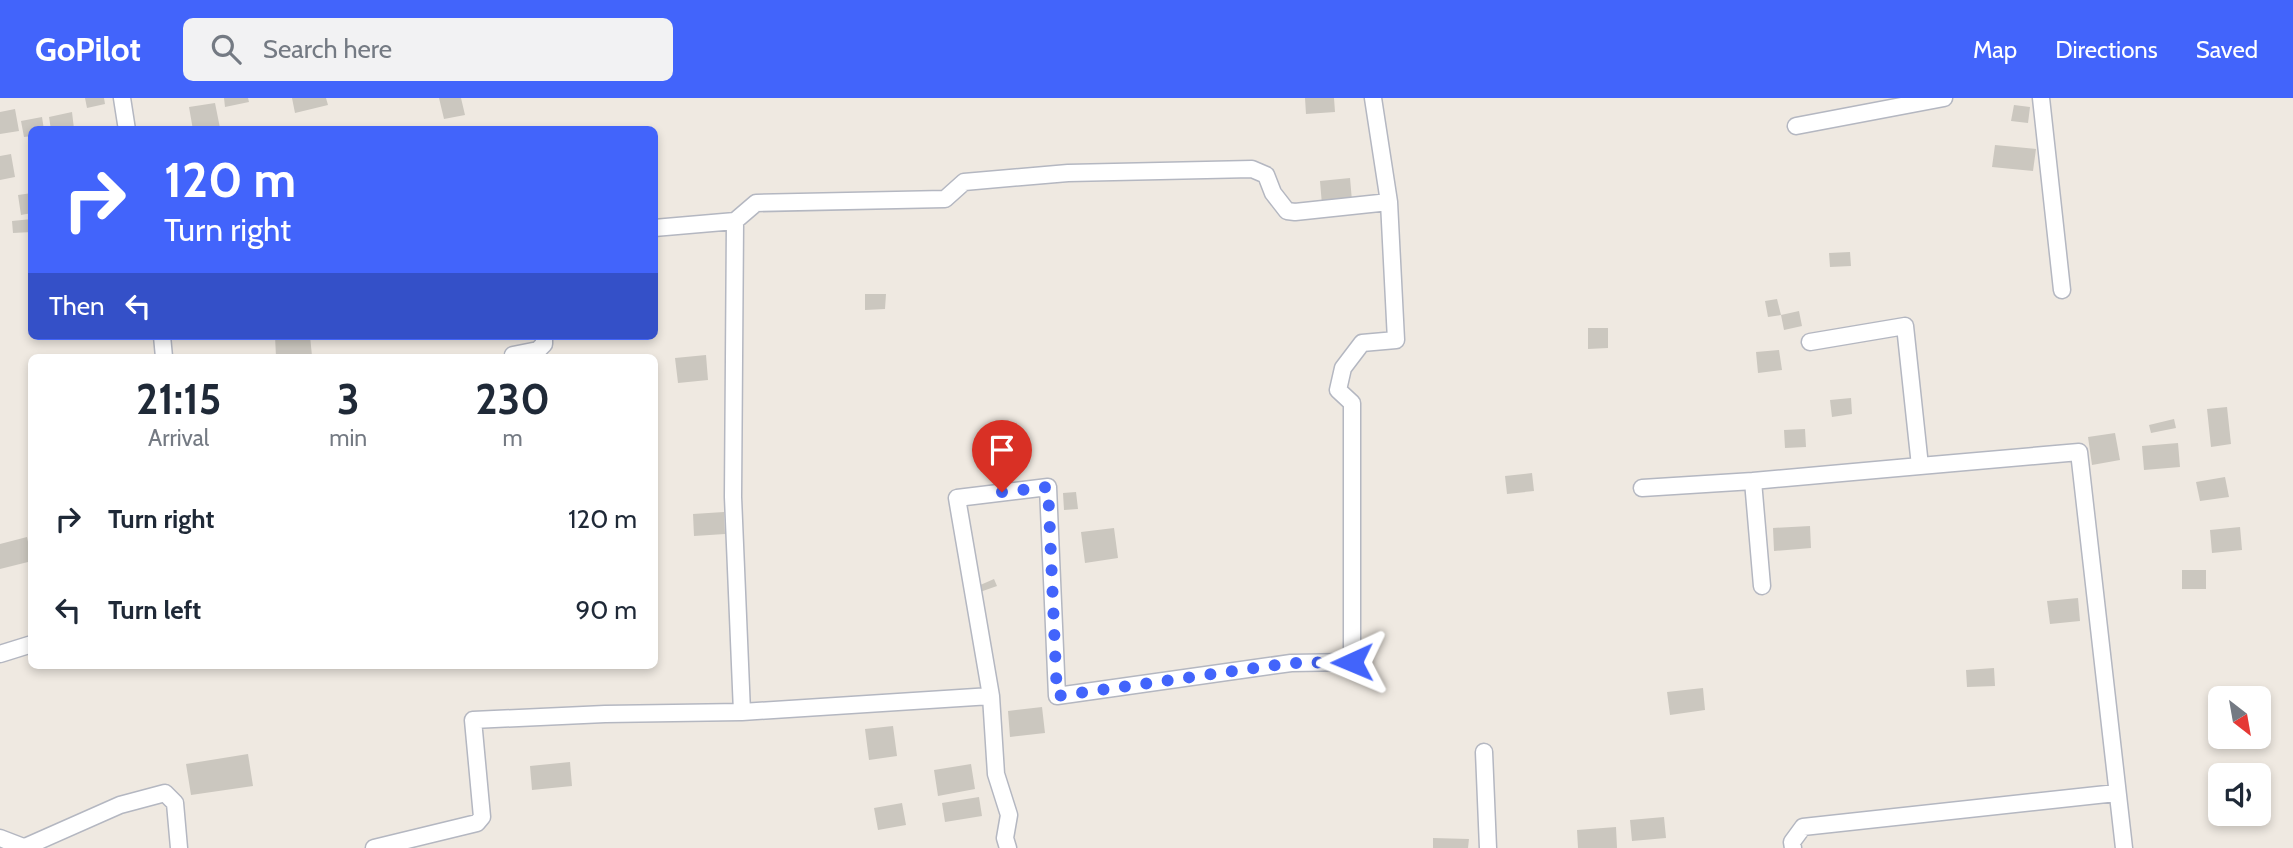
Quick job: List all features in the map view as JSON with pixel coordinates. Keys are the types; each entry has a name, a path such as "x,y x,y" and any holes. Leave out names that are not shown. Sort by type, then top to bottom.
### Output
{"street":[{"path":"122,98 126,126"},
{"path":"1008,848 1005,838 1009,815 996,774 991,696 957,498 1048,487 1057,696 1291,663 1352,662 1352,403 1338,390 1343,368 1362,343 1396,340 1389,202 1373,98"},
{"path":"1796,127 1944,98"},
{"path":"2041,98 2062,290"},
{"path":"658,228 735,221 756,202 945,199 964,183 1068,173 1252,169 1266,174 1273,193 1287,211 1389,202"},
{"path":"735,221 733,497 742,712"},
{"path":"1810,342 1905,326 1920,466"},
{"path":"518,354 538,350 544,340"},
{"path":"1643,488 2079,452 2124,848"},
{"path":"1753,481 1762,586"},
{"path":"0,654 28,645"},
{"path":"373,848 477,823 482,817 473,720 742,712 991,696"},
{"path":"1485,752 1488,848"},
{"path":"0,838 25,847 120,805 164,793 176,803 179,848"},
{"path":"1793,848 1792,842 1803,827 2116,793"}],"building":[{"path":"85,98 104,98 105,104 87,108"},
{"path":"224,98 248,98 249,102 225,107"},
{"path":"292,98 326,98 328,105 295,113"},
{"path":"439,98 461,98 465,115 444,119"},
{"path":"1305,98 1334,98 1335,112 1306,114"},
{"path":"215,103 220,126 192,126 189,107"},
{"path":"2014,105 2030,107 2028,123 2011,121"},
{"path":"15,109 19,131 0,134 0,112"},
{"path":"72,112 74,126 50,126 49,117"},
{"path":"42,117 43,126 28,126 28,136 24,137 21,121"},
{"path":"1995,145 2036,149 2033,171 1992,167"},
{"path":"11,154 15,177 0,180 0,156"},
{"path":"1350,178 1352,201 1322,205 1320,181"},
{"path":"28,194 28,214 21,215 18,195"},
{"path":"28,219 28,232 13,233 12,221"},
{"path":"1850,252 1851,266 1830,267 1829,253"},
{"path":"865,294 886,294 885,309 865,310"},
{"path":"1777,299 1781,315 1768,317 1765,301"},
{"path":"1799,311 1802,326 1784,330 1781,315"},
{"path":"1588,328 1608,328 1608,348 1588,349"},
{"path":"275,340 310,340 312,354 276,354"},
{"path":"1779,350 1782,370 1758,373 1756,352"},
{"path":"706,355 708,380 678,383 675,358"},
{"path":"1851,398 1852,414 1832,417 1830,400"},
{"path":"2227,407 2231,444 2211,447 2207,409"},
{"path":"2174,419 2176,428 2151,433 2149,425"},
{"path":"1805,429 1806,447 1785,448 1784,430"},
{"path":"2115,433 2120,460 2092,465 2088,437"},
{"path":"2178,443 2180,467 2144,470 2142,446"},
{"path":"1532,473 1534,491 1507,494 1505,476"},
{"path":"2225,477 2229,497 2200,501 2196,482"},
{"path":"1076,492 1078,509 1064,510 1063,493"},
{"path":"724,512 725,534 694,536 693,514"},
{"path":"1810,526 1811,548 1774,551 1773,528"},
{"path":"2240,527 2242,550 2212,553 2210,530"},
{"path":"1114,528 1118,558 1085,563 1081,532"},
{"path":"27,537 28,562 0,569 0,544"},
{"path":"2182,570 2206,570 2206,589 2182,589"},
{"path":"994,579 997,586 980,592 978,586"},
{"path":"2078,598 2080,621 2050,624 2047,601"},
{"path":"1994,668 1995,686 1967,687 1966,670"},
{"path":"1703,688 1705,710 1670,715 1667,692"},
{"path":"1042,707 1045,733 1010,737 1008,711"},
{"path":"893,726 897,756 869,760 865,729"},
{"path":"248,754 253,786 191,795 186,764"},
{"path":"570,762 572,786 532,790 530,766"},
{"path":"971,764 975,789 938,796 934,770"},
{"path":"979,797 982,816 945,822 942,803"},
{"path":"902,803 906,825 878,830 874,808"},
{"path":"1664,817 1666,838 1632,841 1630,820"},
{"path":"1616,827 1617,848 1578,848 1577,830"},
{"path":"1433,838 1469,839 1468,848 1433,848"}],"route":[{"path":"1002,492 1048,487 1057,696 1291,663 1352,662"}]}
